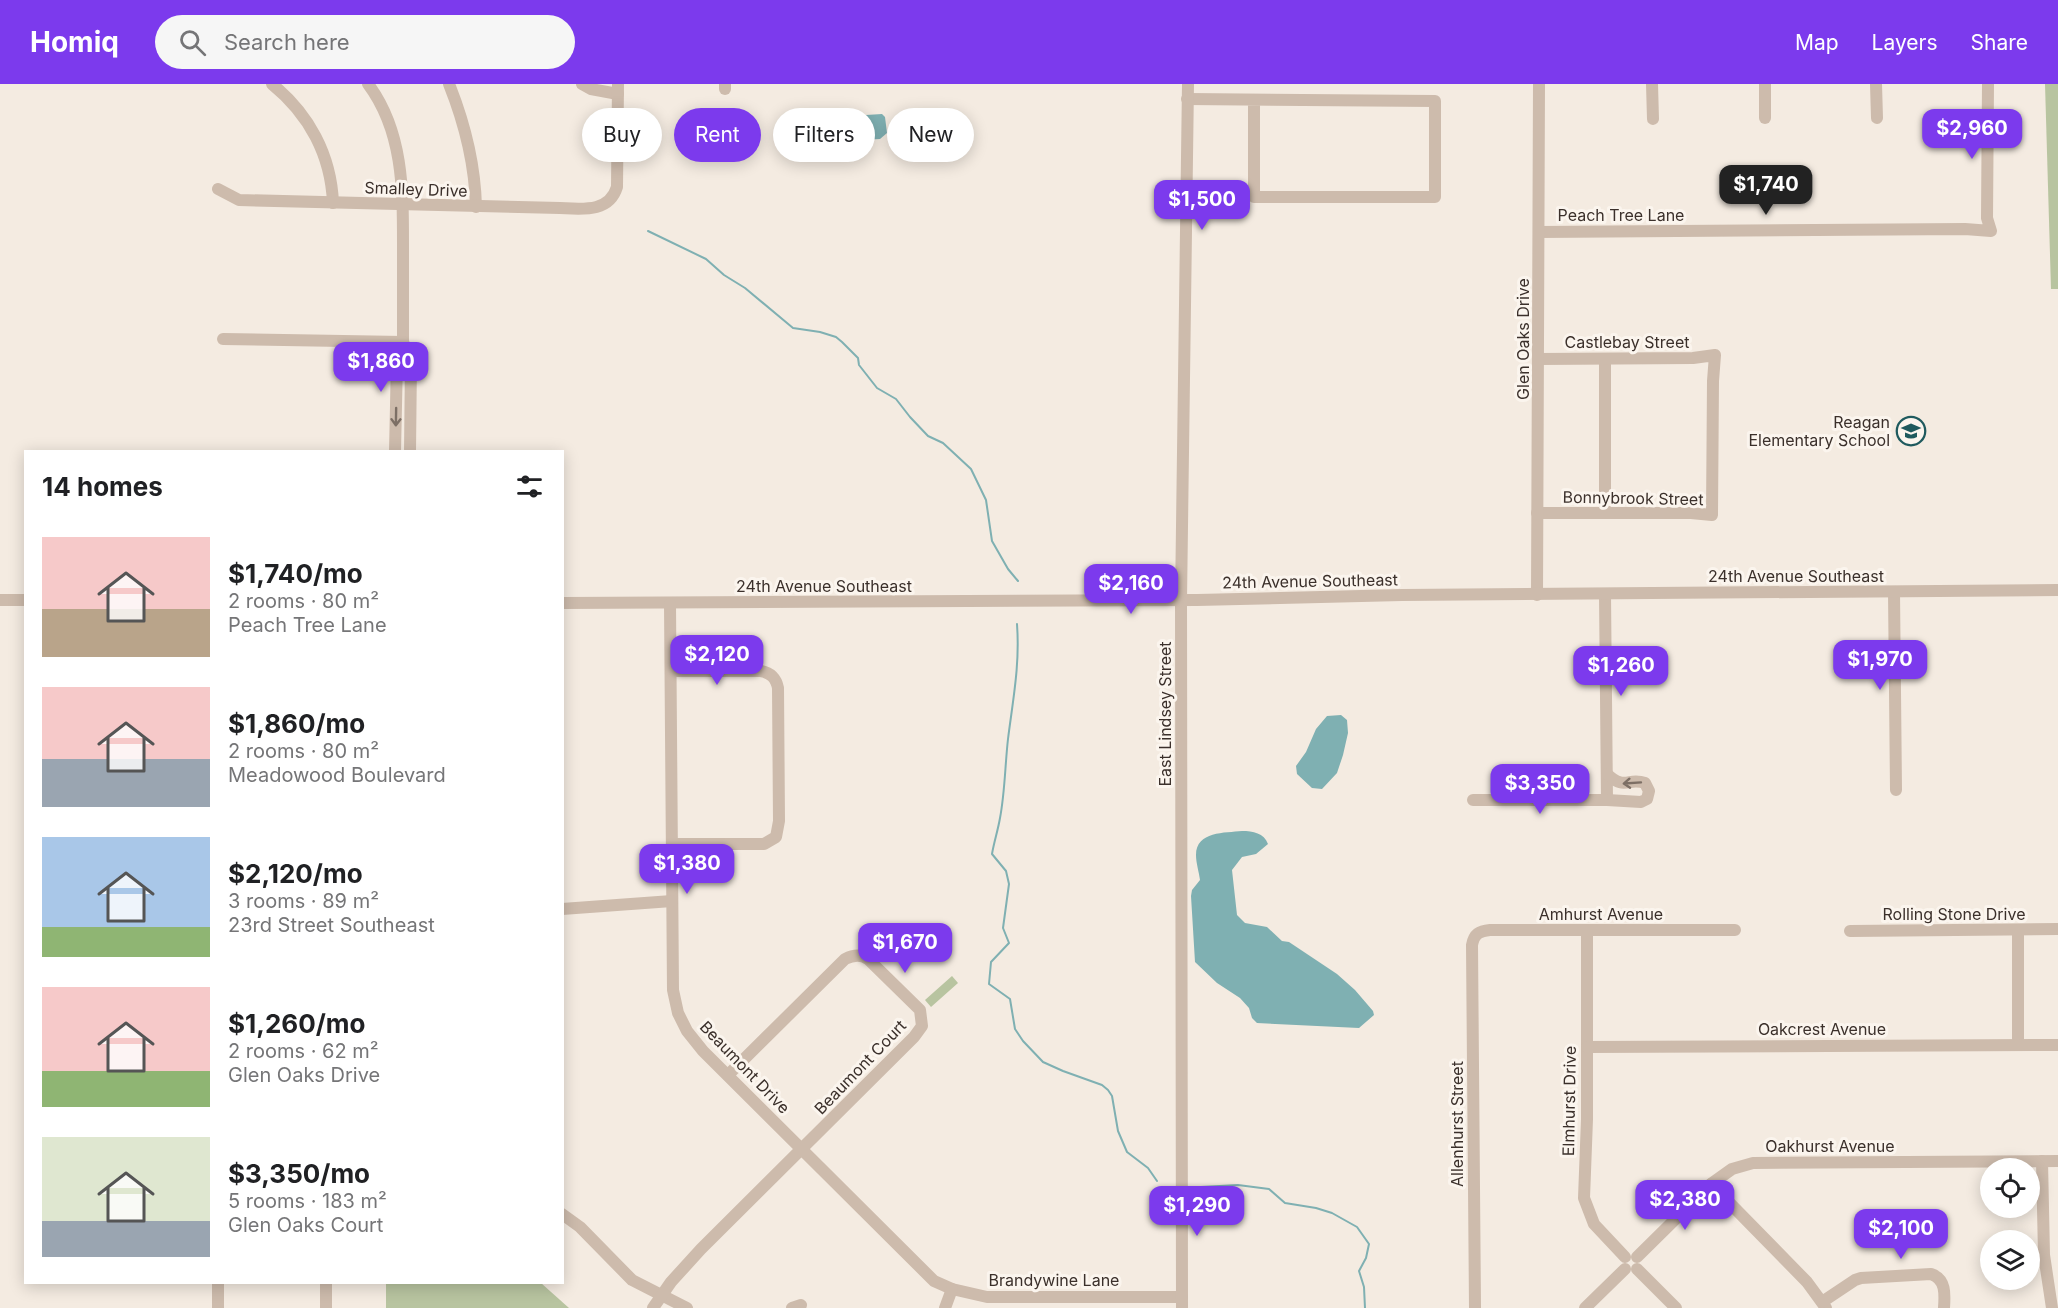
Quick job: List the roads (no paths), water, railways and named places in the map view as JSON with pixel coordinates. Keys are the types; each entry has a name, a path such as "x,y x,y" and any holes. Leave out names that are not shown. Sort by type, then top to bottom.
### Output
{"street":[{"path":"272,84 297,107 315,134 329,172 333,203"},
{"path":"368,84 386,117 402,173 404,342 411,360 410,450"},
{"path":"449,84 466,132 474,172 476,207"},
{"path":"582,84 591,89 618,89"},
{"name":"East Lindsey Street","path":"1182,1302 1181,600 1188,84"},
{"name":"Glen Oaks Drive","path":"1537,595 1539,84"},
{"path":"1652,84 1653,119"},
{"path":"1765,84 1765,118"},
{"path":"1876,84 1877,118"},
{"name":"Peach Tree Lane","path":"1539,232 1965,229 1990,231 1987,218 1988,84"},
{"name":"Smalley Drive","path":"218,189 239,200 476,207 589,209 599,207 612,197 617,179 618,89"},
{"path":"1187,99 1435,101 1435,197 1254,197 1254,100"},
{"path":"223,339 404,342"},
{"path":"395,450 397,360 404,342"},
{"name":"Castlebay Street","path":"1539,359 1715,356"},
{"name":"Bonnybrook Street","path":"1537,513 1712,515 1715,356"},
{"path":"1605,359 1605,512"},
{"name":"24th Avenue Southeast","path":"564,603 1181,600 2058,590"},
{"path":"1894,592 1896,790"},
{"path":"1605,594 1607,800"},
{"path":"0,600 24,600"},
{"name":"Beaumont Drive","path":"670,604 673,990 678,1013 692,1038 801,1150"},
{"path":"671,671 761,670 771,675 778,688 779,827 776,837 769,843 672,844"},
{"path":"1473,800 1641,802 1647,799 1648,786 1641,781 1624,784 1607,774"},
{"path":"564,909 672,901"},
{"name":"Rolling Stone Drive","path":"1850,931 2058,929"},
{"name":"Amhurst Avenue","path":"1473,941 1479,932 1490,930 1735,930"},
{"path":"2018,930 2018,1045"},
{"name":"Elmhurst Drive","path":"1587,931 1587,1119 1584,1198 1594,1224 1676,1308"},
{"name":"Allenhurst Street","path":"1473,941 1474,1308"},
{"name":"Beaumont Court","path":"728,1075 850,956 868,959 920,1010 923,1021 920,1031 801,1150"},
{"name":"Oakcrest Avenue","path":"1587,1047 2058,1045"},
{"path":"653,1308 701,1249 801,1150"},
{"name":"Brandywine Lane","path":"801,1150 928,1276 952,1289 978,1296 1028,1303 1182,1302"},
{"path":"2042,1161 2044,1255 2052,1308"},
{"name":"Oakhurst Avenue","path":"1585,1308 1712,1184 1732,1169 1765,1162 2058,1161"},
{"path":"1712,1184 1807,1282 1824,1305 1861,1278 1931,1274 1936,1275 1943,1285 1944,1308"},
{"path":"564,1215 580,1227 632,1280 687,1308"},
{"path":"218,1284 218,1308"},
{"path":"326,1284 326,1308"},
{"path":"945,1308 952,1289"}],"water":[{"path":"875,114 882,114 885,117 887,133 880,139 875,139"},
{"path":"1341,715 1347,720 1348,733 1337,773 1322,789 1312,788 1297,774 1296,766 1306,752 1316,729 1327,716"},
{"path":"1242,831 1258,833 1268,844 1256,854 1242,857 1232,870 1237,915 1245,923 1267,927 1282,941 1289,942 1337,974 1355,990 1374,1015 1359,1028 1257,1023 1252,1018 1249,1008 1240,998 1217,983 1195,962 1191,896 1192,890 1200,880 1196,858 1197,847 1206,837"}],"waterway":[{"path":"648,231 706,259 793,328 820,332 836,337 842,342 858,358 859,365 877,388 896,399 928,436 943,443 971,469 986,500 992,541 1008,569 1018,581"},
{"path":"1017,624 1017,668 1003,798 992,854 1006,871 1009,884 1003,928 1009,943 991,962 989,984 1010,999 1015,1029 1043,1062 1102,1085 1108,1090 1112,1096 1118,1131 1127,1152 1148,1168 1157,1181"},
{"path":"1201,1187 1238,1185 1269,1189 1285,1203 1332,1213 1357,1227 1369,1244 1366,1258 1359,1271 1364,1287 1365,1308"}],"place":[{"name":"Reagan Elementary School","path":"1911,431"}]}
